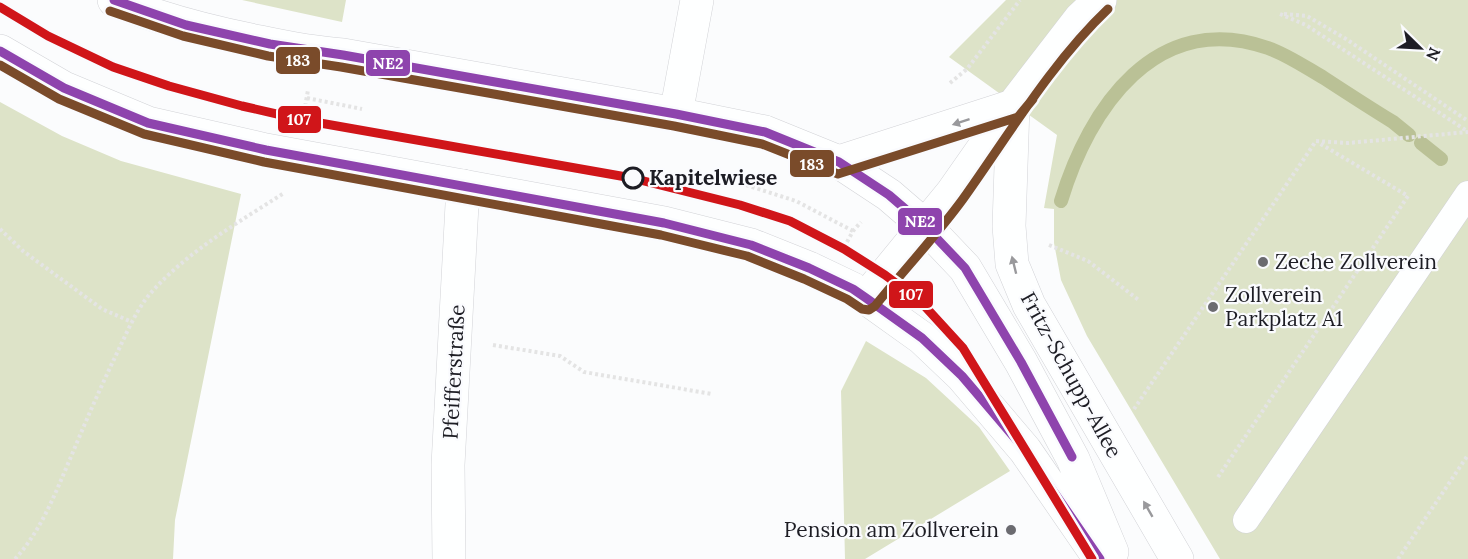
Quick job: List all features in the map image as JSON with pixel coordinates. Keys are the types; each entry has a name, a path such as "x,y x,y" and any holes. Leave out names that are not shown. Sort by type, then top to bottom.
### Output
{"main road":[{"path":"114,0 202,31 316,54 343,55 765,132 838,162 889,195 924,226 965,268 1021,362 1072,459 1115,559"},
{"path":"676,114 697,0"},
{"path":"866,298 952,193 1012,106 1080,19 1100,0"},
{"path":"0,51 64,88 148,123 266,150 664,222 751,245 809,268 853,289 866,298 922,338 962,375 1025,450 1100,559"},
{"path":"838,162 1012,106"},
{"name":"Fritz-Schupp-Allee","path":"1012,106 1009,226 1012,264 1029,306 1177,559"},
{"name":"Pfeifferstraße","path":"449,559 448,465 463,186"}],"lane":[{"path":"1246,520 1468,194"}],"path":[{"path":"945,87 968,69 1020,0"},
{"path":"1468,121 1346,39 1307,16 1280,14 1306,25 1468,132"},
{"path":"15,559 46,513 102,383 132,322 149,295 185,261 226,230 289,190 316,54"},
{"path":"307,98 362,109"},
{"path":"1316,141 1348,143 1468,132"},
{"path":"1140,400 1316,141"},
{"path":"1218,477 1408,196 1316,141"},
{"path":"746,185 796,201 853,231"},
{"path":"846,244 853,231 868,216"},
{"path":"0,229 23,250 102,309 132,322"},
{"path":"1046,244 1088,261 1140,301"},
{"path":"456,339 560,356 584,372 712,394"},
{"path":"1398,559 1468,455"}],"green space":[{"path":"242,0 346,0 342,22"},
{"name":"Zeche Zollverein","path":"1006,0 1468,0 1468,559 1220,559 1087,336 1061,280 1054,243 1054,209 1044,208 1057,135 949,57"},
{"path":"0,102 62,136 121,161 241,194 175,520 173,559 0,559"},
{"path":"866,341 926,378 979,427 1010,471 865,559 845,559 841,391"}],"waterway":[{"path":"1061,201 1073,166 1089,132 1109,101 1133,75 1161,55 1192,42 1228,40 1268,48 1324,78 1393,122 1409,135"},
{"path":"1421,143 1441,159"}],"transit line":[{"name":"NE2","path":"114,0 186,25 270,44 676,114 765,132 839,162 889,195 925,226 965,268 1021,362 1072,457"},
{"name":"107","path":"0,7 48,36 113,67 169,86 242,106 303,120 632,178 740,205 790,221 844,249 885,275 920,301 963,348 1092,559"},
{"name":"183","path":"0,65 59,99 144,134 264,162 661,235 747,256 804,279 847,299 862,309 869,310 875,306 942,226 1049,76 1108,9"},
{"name":"183","path":"110,11 183,36 268,56 674,126 762,144 838,174 1018,117 1033,99"},
{"name":"NE2","path":"0,51 64,88 148,123 266,150 664,223 751,245 809,268 853,289 866,298 922,338 962,376 1025,450 1100,559"}],"place":[{"name":"Kapitelwiese","path":"633,178"},
{"name":"Zeche Zollverein","path":"1263,262"},
{"name":"Zollverein Parkplatz A1","path":"1213,307"},
{"name":"Pension am Zollverein","path":"1011,530"}]}
